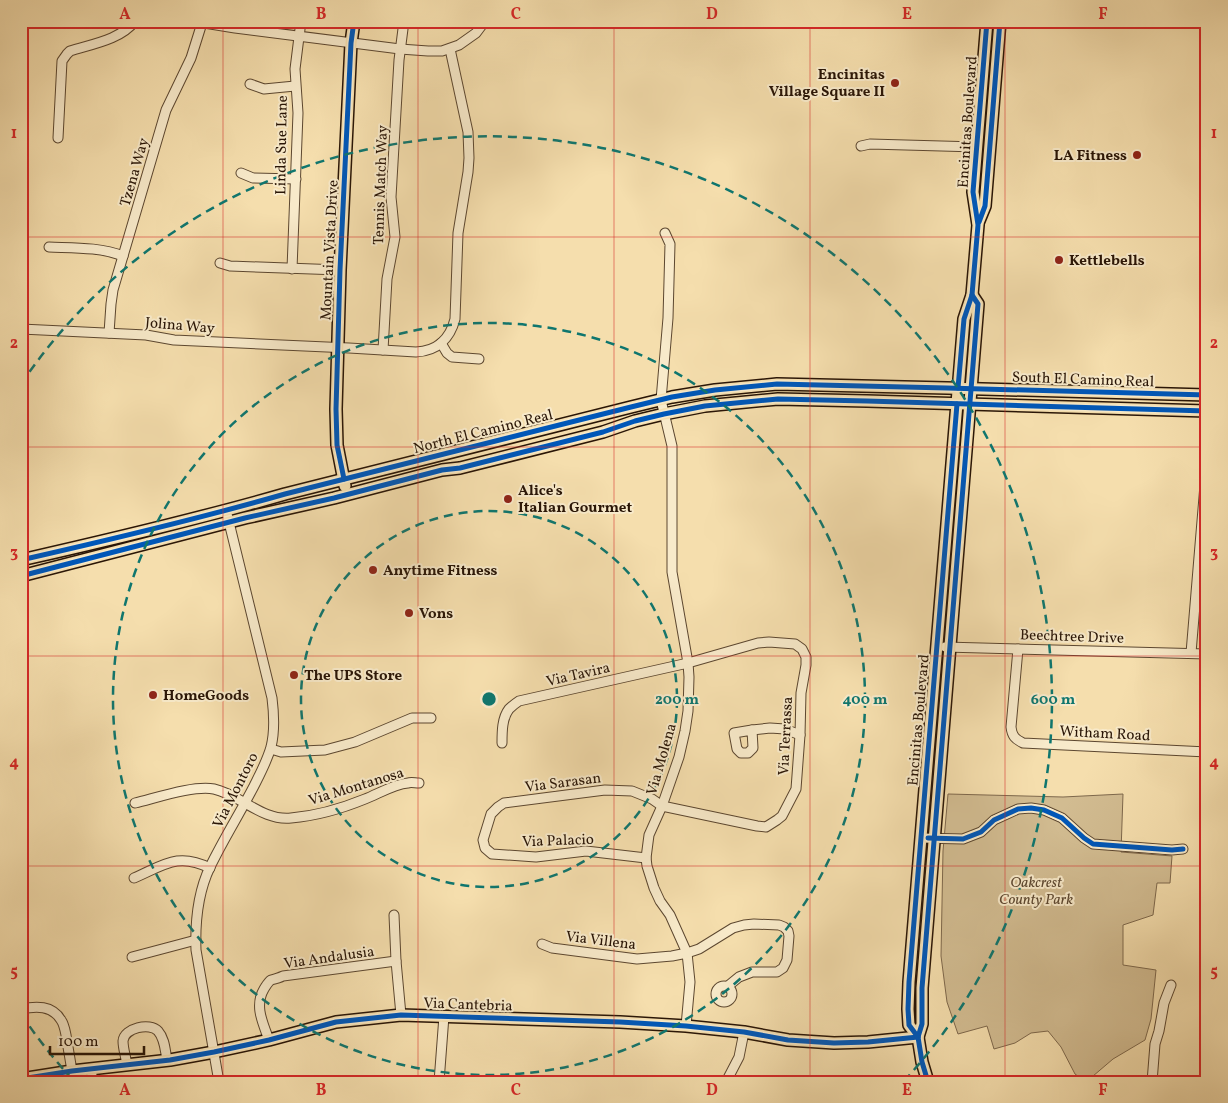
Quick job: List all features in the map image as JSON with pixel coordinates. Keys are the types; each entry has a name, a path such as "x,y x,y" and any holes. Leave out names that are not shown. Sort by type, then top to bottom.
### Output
{"main road":[{"name":"Mountain Vista Drive","path":"347,494 337,445 336,408 340,270 351,43 354,21"},
{"name":"Encinitas Boulevard","path":"918,1037 909,1025 909,982 964,319 972,296 978,225 973,192 987,21"},
{"name":"Encinitas Boulevard","path":"978,225 985,206 1000,21"},
{"name":"Encinitas Boulevard","path":"928,1082 922,1062 918,1037 922,1024 922,988 978,304 972,296"},
{"name":"North El Camino Real","path":"21,560 129,535 660,400 715,390 777,384 958,388"},
{"path":"778,399 783,394 814,393 818,385"},
{"path":"695,408 706,402 749,397 758,386"},
{"name":"South El Camino Real","path":"958,388 1207,395"},
{"path":"1071,406 1080,401 1108,401 1115,399 1121,393"},
{"name":"North El Camino Real","path":"21,576 230,522 603,432 635,421 705,406 778,399 957,404"},
{"name":"South El Camino Real","path":"957,404 1207,411"},
{"path":"516,453 522,442 563,430 572,422"},
{"path":"945,534 950,551 948,582 955,586"},
{"path":"83,561 88,554 119,544 129,535"},
{"name":"Via Cantebria","path":"21,1080 72,1071 167,1060 214,1052 336,1022 401,1015 686,1026 744,1032 788,1040 834,1043 918,1037"}],"street":[{"path":"58,138 62,61 66,54 70,51 110,39 123,32 135,21"},
{"name":"Linda Sue Lane","path":"292,269 298,113 295,69 301,21"},
{"name":"Tennis Match Way","path":"383,350 387,279 395,237 391,197 400,49 404,21"},
{"path":"199,22 400,49 442,51 459,45 472,37 485,21"},
{"name":"Tzena Way","path":"109,333 113,290 166,110 191,58 199,22"},
{"path":"450,49 468,132 469,158 458,233 455,319 453,329 441,343 452,357 479,359"},
{"path":"250,84 264,88 295,86"},
{"path":"861,146 870,144 977,147"},
{"path":"241,172 253,178 296,180"},
{"path":"660,400 669,311 670,244 666,233"},
{"path":"49,247 94,249 113,252 123,256"},
{"path":"220,263 230,266 340,270"},
{"name":"Jolina Way","path":"21,329 146,335 174,340 416,352 434,349 441,343"},
{"name":"Via Molena","path":"660,400 672,446 672,572 688,663 688,712 679,757 662,806 649,835 646,858 654,888 670,915 687,954 690,982 686,1026"},
{"path":"1191,653 1204,485 1207,481"},
{"name":"Via Montoro","path":"219,1082 196,950 199,904 210,868 260,774 271,749 274,724 272,698 226,510"},
{"name":"Via Terrassa","path":"662,806 766,827 782,816 796,789 801,693 806,665 806,656 802,649 795,644 758,643 688,663"},
{"name":"Beechtree Drive","path":"937,647 1207,654"},
{"name":"Witham Road","path":"1018,648 1011,727 1012,734 1017,740 1023,743 1207,752"},
{"name":"Via Tavira","path":"502,742 502,730 506,717 510,708 519,701 688,663"},
{"path":"271,749 281,752 325,750 355,742 412,718 431,718"},
{"path":"752,730 785,729 800,735"},
{"name":"Via Montanosa","path":"136,803 192,789 213,788 267,814 279,818 293,818 338,809 400,784 408,782 419,783"},
{"name":"Via Sarasan","path":"484,836 491,814 504,803 605,790 632,791 652,799 662,806"},
{"path":"921,838 963,839 980,832 994,820 1018,809 1031,808 1044,810 1062,818 1093,844 1172,850 1183,849"},
{"name":"Via Palacio","path":"484,836 485,848 492,854 536,857 586,852 646,858"},
{"path":"134,878 172,861 179,860 198,862 210,868"},
{"path":"394,915 401,1015"},
{"path":"687,954 699,949 733,928 744,925 779,924 788,931 787,960 783,968 777,972 752,972 739,977 728,986"},
{"path":"132,957 196,940"},
{"name":"Via Villena","path":"542,944 552,948 637,959 687,954"},
{"name":"Via Andalusia","path":"268,1040 259,1003 266,984 271,980 283,976 396,962"},
{"path":"1152,1082 1154,1044 1159,1031 1164,1003 1171,986"},
{"path":"21,1009 34,1006 47,1008 53,1011 61,1020 69,1049 72,1071"},
{"path":"439,1082 444,1016"},
{"path":"127,1065 123,1040 126,1033 144,1027 157,1030 163,1039 167,1060"},
{"path":"726,1082 739,1056 744,1032"},
{"path":"91,1069 93,1082"}],"green space":[{"name":"Oakcrest County Park","path":"948,794 1063,797 1123,794 1121,852 1172,856 1170,883 1157,883 1153,915 1123,925 1123,965 1156,970 1151,1019 1145,1040 1113,1059 1086,1082 1075,1074 1061,1047 1048,1031 1031,1033 1015,1043 994,1049 987,1026 958,1034 947,1002 941,956 943,851"}],"cycle path":[{"path":"344,479 337,445 336,409 340,270 351,43 354,21"},
{"path":"958,388 964,319 972,295 978,225 973,192 987,21"},
{"path":"979,222 985,206 1000,21"},
{"path":"918,1037 922,1024 922,988 978,304 972,295"},
{"path":"21,560 186,521 285,494 631,407 672,397 715,390 777,384 1207,395"},
{"path":"21,576 245,518 334,498 442,470 460,468 603,432 635,421 705,406 778,399 1207,411"},
{"path":"928,1082 922,1062 918,1037 909,1025 909,982 957,404"},
{"path":"928,838 963,839 981,832 994,820 1018,809 1031,808 1044,810 1062,818 1093,844 1172,850 1183,849"},
{"path":"21,1079 170,1060 269,1040 336,1022 401,1015 686,1026 744,1032 788,1040 834,1043 918,1037"}],"place":[{"name":"Encinitas Village Square II","path":"895,83"},
{"name":"LA Fitness","path":"1137,155"},
{"name":"Kettlebells","path":"1059,260"},
{"name":"Alice's Italian Gourmet","path":"508,499"},
{"name":"Anytime Fitness","path":"373,570"},
{"name":"Vons","path":"409,613"},
{"name":"The UPS Store","path":"294,675"},
{"name":"HomeGoods","path":"153,695"}]}
